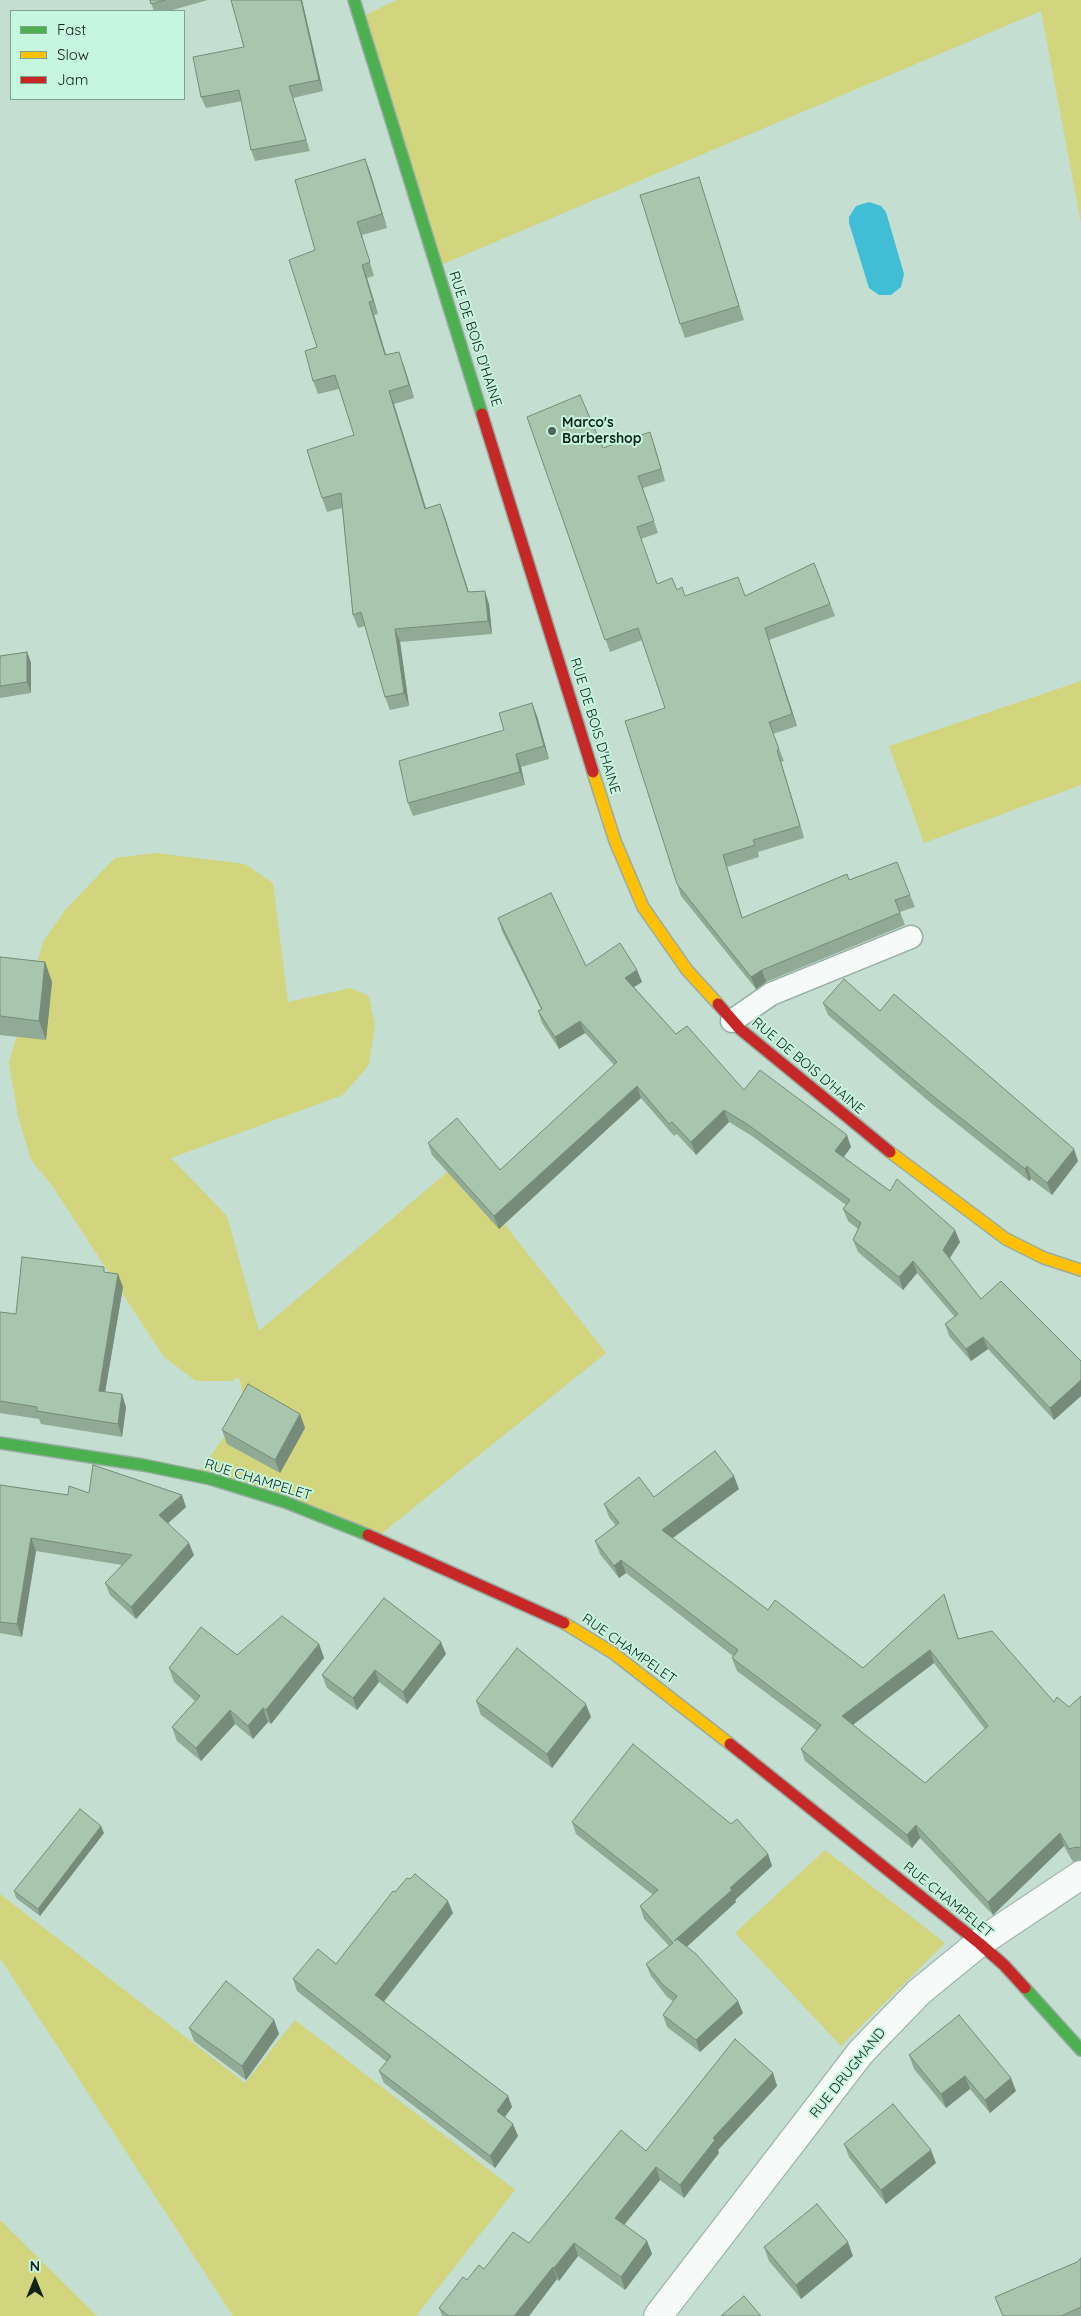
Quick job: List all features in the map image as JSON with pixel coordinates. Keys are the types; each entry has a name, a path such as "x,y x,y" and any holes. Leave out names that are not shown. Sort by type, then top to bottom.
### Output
{"street":[{"name":"RUE DE BOIS D'HAINE","path":"354,0 615,841 643,907 687,970 740,1029 902,1162 1006,1239 1079,1274"},
{"name":"RUE CHAMPELET","path":"0,1443 211,1479 285,1502 363,1532 565,1623 613,1653 649,1680 979,1943 1004,1965 1081,2050"},
{"name":"RUE DRUGMAND","path":"658,2316 861,2052 919,1992 979,1943 1081,1875"}],"lane":[{"path":"732,1021 770,994 911,937"}],"green space":[{"path":"397,0 1081,0 1081,223 1041,11 436,267 359,18"},
{"path":"1081,681 1081,785 924,843 889,746"},
{"path":"156,853 245,864 273,883 288,1002 350,988 369,996 375,1026 369,1065 343,1095 171,1158 227,1216 259,1331 457,1164 606,1353 376,1538 196,1476 246,1407 239,1377 232,1381 196,1381 164,1357 51,1184 31,1160 18,1116 9,1063 43,942 65,910 115,858"},
{"path":"825,1850 945,1943 841,2046 735,1933"},
{"path":"0,1894 245,2083 295,2020 515,2190 416,2316 233,2316 0,1958"},
{"path":"0,2220 97,2316 0,2316"}],"water":[{"path":"869,202 881,206 886,212 904,274 901,287 891,295 879,295 869,288 849,223 849,217 856,206"}],"building":[{"path":"150,0 165,0 151,4"},
{"path":"231,0 301,0 319,80 289,86 306,140 251,150 239,90 201,97 193,57 244,47"},
{"path":"365,159 382,214 357,222 370,262 362,265 373,301 369,302 385,355 399,352 409,385 389,391 425,509 440,504 468,592 485,591 488,621 395,629 404,693 385,697 361,612 353,615 341,493 322,498 307,450 354,435 335,375 313,381 305,351 317,347 289,260 315,250 295,180"},
{"path":"699,177 739,306 680,324 640,195"},
{"path":"580,395 603,448 650,432 661,469 638,476 654,521 637,527 657,584 672,578 677,590 682,587 685,596 738,577 745,596 814,563 830,604 765,628 792,714 769,722 779,749 777,750 800,826 753,840 755,845 723,855 742,918 847,874 849,880 897,862 910,895 895,900 900,913 762,970 751,977 677,884 625,721 665,708 638,628 605,640 527,417"},
{"path":"27,652 27,682 0,686 0,656"},
{"path":"532,703 544,746 516,754 520,772 408,803 399,761 504,730 499,713"},
{"path":"551,893 586,966 620,943 637,970 625,978 676,1034 687,1026 744,1090 760,1070 847,1135 835,1151 890,1191 897,1179 955,1230 943,1250 981,1299 1001,1281 1081,1361 1081,1380 1050,1408 983,1337 966,1349 945,1324 958,1314 913,1261 899,1277 853,1240 861,1223 843,1209 850,1200 747,1124 724,1110 691,1142 672,1122 669,1124 637,1086 494,1216 428,1143 457,1118 500,1170 617,1062 580,1021 555,1037 538,1011 542,1009 498,918"},
{"path":"0,957 45,962 39,1021 0,1016"},
{"path":"844,979 880,1011 894,994 1074,1149 1047,1183 1027,1166 1025,1169 928,1092 823,1003"},
{"path":"22,1257 104,1267 104,1272 118,1274 99,1391 122,1394 118,1424 37,1411 37,1407 0,1401 0,1312 16,1314"},
{"path":"248,1384 300,1414 275,1460 222,1430"},
{"path":"715,1451 734,1476 662,1530 768,1610 775,1600 863,1668 944,1594 958,1639 992,1631 1054,1702 1057,1697 1069,1707 1081,1696 1081,1848 1069,1849 1060,1833 988,1902 916,1825 907,1835 801,1749 821,1725 732,1658 738,1650 621,1560 614,1566 595,1541 619,1523 604,1504 639,1477 654,1497","holes":["930,1650 988,1726 925,1783 842,1716"]},
{"path":"93,1465 182,1495 159,1515 189,1543 131,1607 105,1583 132,1555 31,1538 17,1624 0,1622 0,1485 68,1495 69,1486 89,1493"},
{"path":"384,1598 441,1642 403,1692 375,1670 353,1698 322,1675"},
{"path":"282,1616 319,1644 266,1710 263,1708 248,1726 230,1710 196,1748 172,1727 200,1696 169,1668 201,1627 237,1655"},
{"path":"517,1648 586,1704 547,1754 476,1701"},
{"path":"633,1744 731,1824 737,1819 768,1854 730,1888 732,1890 674,1941 677,1939 696,1954 738,2001 696,2040 663,2015 677,1996 663,1985 646,1964 673,1943 640,1906 658,1890 572,1822"},
{"path":"80,1809 101,1826 38,1909 14,1891"},
{"path":"415,1874 448,1901 375,1995 508,2096 497,2111 513,2124 490,2156 379,2071 391,2056 293,1979 318,1949 336,1964 393,1891 395,1892 407,1878 410,1879"},
{"path":"226,1981 274,2020 242,2066 189,2028"},
{"path":"959,2015 1011,2078 985,2100 965,2076 941,2094 909,2055"},
{"path":"735,2039 773,2073 713,2138 715,2140 680,2185 656,2167 615,2218 647,2241 621,2277 574,2243 514,2316 449,2316 439,2308 463,2277 467,2280 479,2265 484,2269 513,2232 529,2243 621,2130 646,2151"},
{"path":"893,2104 931,2150 881,2190 844,2144"},
{"path":"817,2204 848,2242 796,2285 764,2247"},
{"path":"1081,2258 1081,2307 1061,2316 1003,2316 995,2297 1077,2262"},
{"path":"744,2296 761,2316 721,2316"}],"traffic: fast":[{"path":"354,0 482,414"},
{"path":"0,1443 143,1465 211,1479 285,1502 368,1535"},
{"path":"1025,1988 1081,2050"}],"traffic: slow":[{"path":"593,772 615,841 643,907 687,970 718,1004"},
{"path":"890,1152 1006,1239 1044,1258 1081,1270"},
{"path":"564,1623 613,1653 730,1744"}],"traffic: jam":[{"path":"482,414 593,772"},
{"path":"718,1004 740,1029 890,1152"},
{"path":"368,1535 564,1623"},
{"path":"730,1744 979,1943 1004,1965 1025,1988"}],"place":[{"name":"Marco's Barbershop","path":"552,431"}]}
